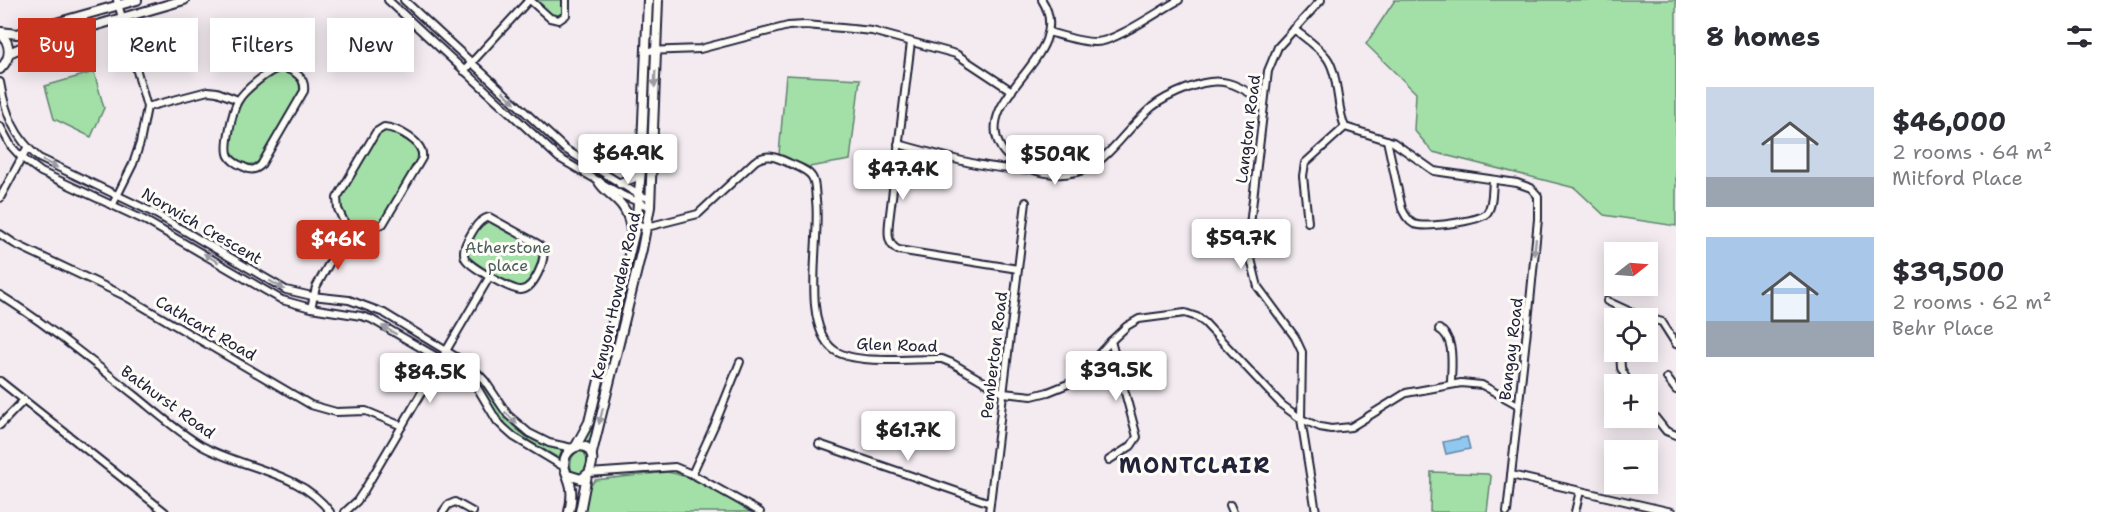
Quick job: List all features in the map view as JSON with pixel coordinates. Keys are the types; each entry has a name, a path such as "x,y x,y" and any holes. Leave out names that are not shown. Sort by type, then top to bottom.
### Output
{"street":[{"path":"0,32 17,34 118,3 137,0"},
{"path":"118,3 121,18 184,0"},
{"path":"388,0 559,158 598,182 651,203"},
{"path":"404,0 565,149 620,183 639,199"},
{"path":"464,71 529,0 550,18 559,20 566,15 566,0"},
{"name":"Kenyon Howden Road","path":"574,447 589,422 633,241 633,224 639,199 641,170 648,0"},
{"name":"Kenyon Howden Road","path":"592,457 651,203 658,0"},
{"path":"1030,169 1008,156 998,142 996,125 998,115 1012,91 1036,59 1049,32 1050,18 1042,0"},
{"path":"1049,32 1086,42 1100,42 1114,37 1179,0"},
{"name":"Langton Road","path":"1316,512 1301,419 1302,352 1295,337 1258,287 1251,259 1250,225 1268,71 1278,46 1321,0"},
{"path":"9,53 108,22"},
{"path":"645,51 714,46 796,25 872,31 956,54 1012,91"},
{"path":"1294,29 1329,62 1345,127"},
{"path":"0,32 9,45 7,60 0,69"},
{"path":"911,42 888,238 893,247 898,250 1018,269"},
{"path":"278,68 297,74 304,83 300,99 269,153 261,165 253,170 231,160 228,153 229,134 238,100 268,73 278,68"},
{"path":"113,204 133,164 147,107 137,72"},
{"path":"898,144 988,165 1063,174 1088,169 1109,153 1151,108 1167,97 1200,84 1217,81 1232,84 1264,102"},
{"name":"Norwich Crescent","path":"0,82 14,131 27,148 51,164 119,195 183,229 286,290 312,296 350,300 384,313 479,373 500,406 519,425 542,441 574,447"},
{"path":"147,107 208,91 238,100"},
{"name":"Norwich Crescent","path":"0,126 11,147 41,172 113,204 282,300 371,319 442,360 468,378 478,389 497,420 514,437 564,467"},
{"path":"384,127 391,128 418,144 422,150 422,158 383,224 370,229 348,230 338,209 337,198 376,132 384,127"},
{"path":"1345,127 1388,140 1405,149 1434,171 1493,181 1490,207 1478,219 1414,224 1402,210 1388,140"},
{"path":"1308,222 1303,176 1305,163 1345,127"},
{"path":"0,198 27,148"},
{"name":"Glen Road","path":"633,224 647,227 698,214 705,210 754,160 769,156 782,159 807,172 814,181 818,213 815,307 820,332 836,351 852,358 947,361 1004,393 1032,396 1069,384 1127,326 1139,319 1185,313 1205,323 1277,400 1301,419 1320,428 1352,427 1406,393 1451,384 1472,382 1482,385 1518,405"},
{"path":"620,183 633,178 641,170"},
{"name":"Bangay Road","path":"1493,181 1528,186 1534,190 1539,199 1507,512"},
{"path":"598,182 623,207 633,224"},
{"name":"Pemberton Road","path":"989,512 1026,202"},
{"path":"492,217 543,249 544,261 530,285 525,289 515,289 490,276 473,266 464,255 466,244 477,224 483,219 492,217"},
{"path":"178,239 183,229"},
{"path":"311,308 312,296 348,230"},
{"name":"Cathcart Road","path":"0,234 15,244 123,295 310,405 336,412 366,411 402,426"},
{"path":"240,276 245,266"},
{"path":"345,512 357,501 365,489 490,276"},
{"name":"Bathurst Road","path":"0,294 38,320 197,442 230,459 302,485 323,501 330,512"},
{"path":"1607,301 1635,314 1662,322 1676,344"},
{"path":"1439,330 1444,332 1450,342 1451,384"},
{"path":"1109,460 1131,446 1137,437 1111,341"},
{"path":"692,474 740,362"},
{"path":"1666,378 1676,390"},
{"path":"0,381 165,512"},
{"path":"0,425 24,400"},
{"path":"1658,421 1666,431 1676,435"},
{"path":"819,444 990,503"},
{"path":"574,512 568,475 564,467 567,453 574,447 586,447 592,457 611,471"},
{"path":"574,512 592,457"},
{"path":"568,475 577,479 588,474 669,467 692,474 760,512"},
{"path":"1511,475 1672,512"},
{"path":"1575,512 1580,491"},
{"path":"443,512 448,505 455,502 474,512"}],"green space":[{"path":"533,0 563,0 563,13 554,18"},
{"path":"1395,0 1676,0 1676,226 1604,215 1575,188 1433,152 1414,130 1416,93 1366,44"},
{"path":"94,72 104,108 91,137 54,119 45,86"},
{"path":"289,72 299,81 300,93 259,161 251,164 244,163 230,152 236,110 242,100 273,73"},
{"path":"786,75 860,79 850,160 809,167 779,154"},
{"path":"389,130 416,146 419,157 382,221 375,226 353,227 343,214 339,198 378,133"},
{"name":"Atherstone place","path":"491,220 541,250 540,260 534,272 519,289 468,259 468,245 473,236 481,223"},
{"path":"639,235 641,236 590,443 584,440 592,424"},
{"path":"456,360 476,377 501,412 520,432 545,446 563,450 560,459 512,431 498,416 478,384 454,363"},
{"path":"578,451 584,452 587,462 583,471 578,475 572,472 571,460"},
{"path":"667,472 701,483 752,512 585,512 589,488 595,480"},
{"path":"1431,472 1488,474 1491,477 1487,512 1430,512"}],"water":[{"path":"1467,437 1470,449 1446,454 1443,442"}],"district":[{"name":"MONTCLAIR","path":"1195,465"}]}
